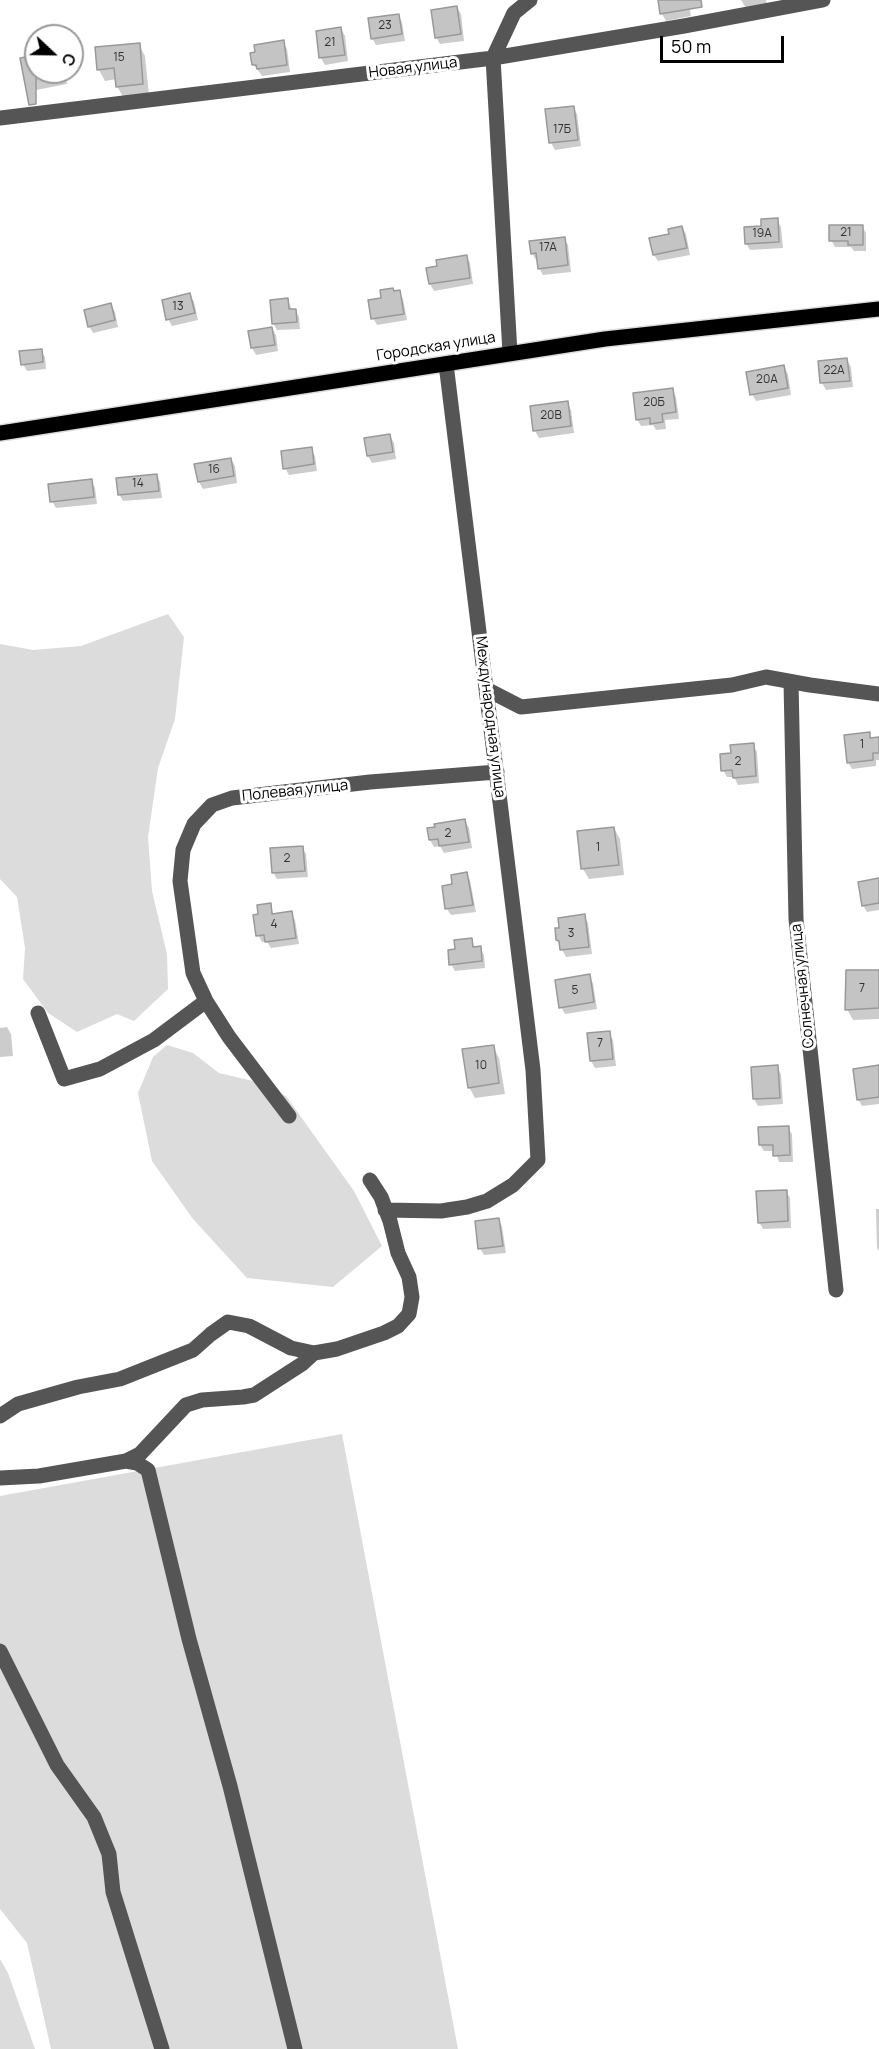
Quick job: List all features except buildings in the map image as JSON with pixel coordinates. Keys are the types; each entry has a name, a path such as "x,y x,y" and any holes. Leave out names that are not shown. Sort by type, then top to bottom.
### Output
{"main road":[{"name":"Городская улица","path":"0,433 605,339 879,309"}],"street":[{"path":"510,353 493,58 514,13 530,0"},
{"name":"Новая улица","path":"0,118 493,58 823,0"},
{"name":"Международная улица","path":"386,1210 441,1211 487,1201 513,1185 538,1160 533,1070 446,364"},
{"path":"486,689 520,707 732,685 766,677 879,694"},
{"name":"Солнечная улица","path":"791,682 796,919 836,1290"},
{"name":"Полевая улица","path":"289,1116 228,1037 206,1001 193,973 180,881 183,850 194,824 212,805 243,796 370,782 497,772"},
{"path":"38,1013 64,1079 100,1069 154,1040 206,1001"},
{"path":"0,1416 18,1404 78,1387 120,1379 193,1350 228,1322 249,1326 291,1348 314,1353 337,1349 398,1326 409,1314 412,1297 409,1277 398,1253 381,1197 370,1180"},
{"path":"0,1478 39,1476 126,1461 140,1454 186,1405 202,1400 254,1395 302,1364 314,1353"},
{"path":"126,1461 137,1463 148,1470 189,1639 230,1786 295,2049"},
{"path":"0,1651 57,1765 94,1817 109,1854 113,1892 162,2049"}],"shaded area":[{"path":"168,614 184,637 175,719 158,768 148,837 152,891 167,954 168,989 134,1021 117,1014 77,1032 48,1013 23,979 25,948 17,897 0,879 0,644 33,650 81,646"},
{"path":"167,1045 193,1053 219,1073 253,1081 286,1096 354,1191 382,1246 333,1287 247,1278 193,1219 152,1161 138,1093 153,1057"},
{"path":"342,1434 458,2049 51,2049 27,1943 0,1909 0,1496"},
{"path":"0,1959 8,1973 35,2049 0,2049"}]}
